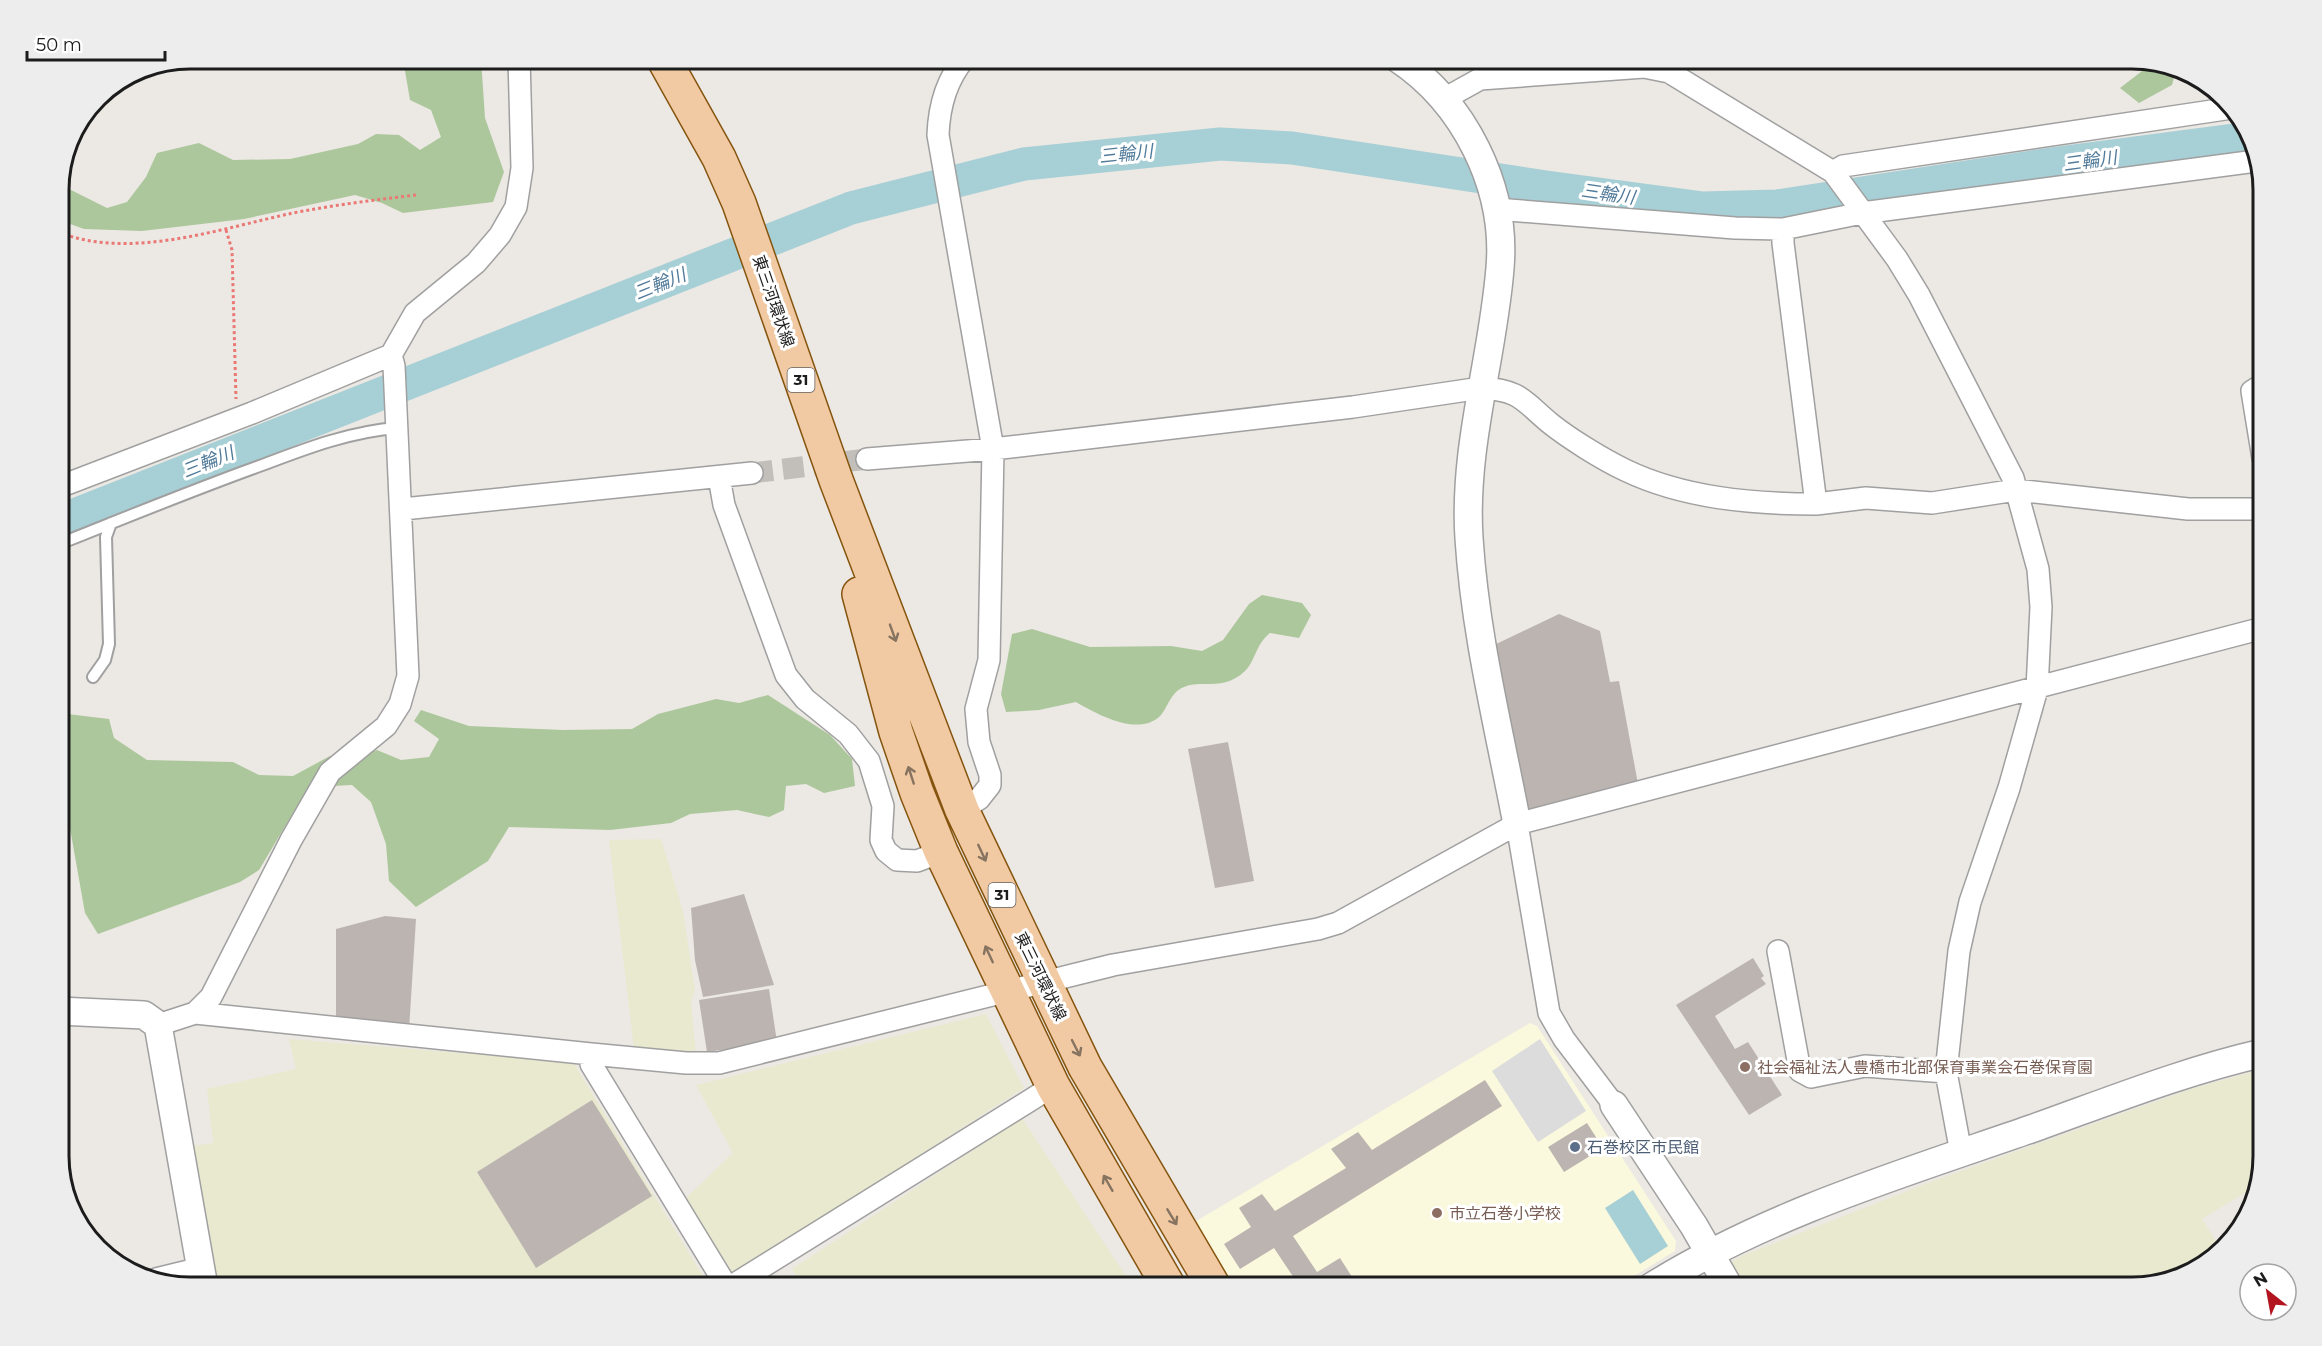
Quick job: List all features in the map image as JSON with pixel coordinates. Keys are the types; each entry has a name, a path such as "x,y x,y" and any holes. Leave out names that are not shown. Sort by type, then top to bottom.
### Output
{"main road":[{"name":"東三河環状線","path":"669,69 719,158 739,203 836,480 962,810 1085,1067 1208,1277"},
{"name":"東三河環状線","path":"691,69 709,116 719,158"},
{"name":"東三河環状線","path":"836,480 851,561 875,658 916,793 941,852 1053,1086 1163,1277"}],"street":[{"path":"195,1013 211,997 291,840 330,772 386,726 400,704 408,676 403,509 393,360 415,313 476,263 500,235 516,207 522,168 519,69"},
{"path":"958,69 939,109 938,135 993,449 989,660 976,709 979,742 990,775 990,785 979,799 962,810"},
{"path":"1414,69 1444,99 1468,134 1477,152 1500,225 1500,267 1481,388 1469,489 1469,537 1481,639 1517,824 1549,1013 1564,1039 1614,1105 1723,1277"},
{"path":"1444,99 1480,79 1617,69"},
{"path":"1654,69 1670,72 1835,175 1897,259 1919,295 2013,478 2038,568 2041,607 2037,689 2009,788 1970,902 1959,951 1946,1072 1961,1153"},
{"path":"1835,175 1843,166 2223,109"},
{"path":"1495,204 1735,228 1783,229 1860,211 2250,162"},
{"path":"1783,229 1816,504"},
{"path":"69,484 393,360"},
{"path":"867,459 993,449 1353,407 1481,388 1511,392 1531,403 1551,424 1624,470 1687,492 1767,504 1816,504 1866,498 1932,503 2002,490 2016,490 2188,509 2253,509"},
{"path":"403,509 752,473"},
{"path":"719,477 724,505 786,675 805,699 848,734 869,761 883,806 880,840 886,851 897,860 917,861 941,852"},
{"path":"158,1025 195,1013 591,1054 686,1063 719,1063 1113,965 1307,932 1338,923 1517,824 2253,631"},
{"path":"1778,951 1800,1071 1811,1077 1865,1066 1946,1072"},
{"path":"69,1011 144,1015 158,1025 203,1277"},
{"path":"591,1054 591,1064 722,1277"},
{"path":"1668,1277 1709,1253 1805,1209 1961,1153 2235,1059 2253,1055"},
{"path":"744,1277 1053,1086"}],"lane":[{"path":"69,540 176,495 292,454 398,422"},
{"path":"93,676 105,660 109,644 106,537 111,523"}],"path":[{"path":"69,235 90,242 119,244 226,230 304,211 416,195"},
{"path":"226,230 232,250 236,404 242,412 252,413"}],"shaded area":[{"path":"1530,1023 1537,1026 1676,1241 1675,1251 1632,1277 1227,1277 1193,1223"},
{"path":"1540,1039 1586,1111 1538,1142 1492,1071"}],"green space":[{"path":"405,69 482,69 485,118 504,172 493,202 403,213 382,203 355,195 244,219 142,231 84,229 69,224 69,189 107,208 127,202 146,177 157,153 199,143 233,160 290,159 358,144 376,134 399,135 420,150 441,137 431,110 410,100"},
{"path":"1435,69 1483,69 1478,70 1438,71"},
{"path":"2144,70 2174,77 2172,85 2139,103 2120,88"},
{"path":"1262,595 1302,603 1311,615 1299,638 1270,633 1261,642 1245,671 1229,681 1191,685 1180,689 1173,695 1161,715 1152,722 1130,724 1118,722 1076,702 1039,710 1006,712 1001,694 1012,634 1032,629 1090,647 1171,646 1202,651 1223,640 1249,604"},
{"path":"768,695 830,735 852,759 855,786 824,793 806,784 786,786 784,810 769,817 737,810 690,814 671,823 610,830 509,827 488,861 416,907 389,881 386,844 371,802 352,785 314,787 299,803 259,870 240,882 98,934 85,913 69,823 69,714 109,719 114,738 147,760 233,762 259,775 293,776 330,756 357,758 377,750 401,760 429,757 439,739 414,721 421,710 469,726 564,730 632,729 658,714 716,699 739,703"},
{"path":"661,839 683,911 695,990 691,1001 696,1055 634,1049 609,840"},
{"path":"986,1014 1024,1088 732,1276 686,1198 733,1153 696,1085"},
{"path":"289,1039 573,1062 704,1277 213,1277 192,1146 213,1143 207,1089 296,1069"},
{"path":"2253,1072 2252,1172 2248,1191 2202,1219 2217,1243 2193,1261 2178,1268 2148,1276 2132,1277 1701,1277 1744,1255 1925,1184 2191,1089"},
{"path":"1022,1118 1126,1277 797,1277 792,1269"}],"water":[{"path":"1633,1190 1668,1246 1640,1264 1605,1208"}],"building":[{"path":"1559,614 1600,631 1610,682 1619,681 1638,784 1524,814 1492,646"},
{"path":"1228,742 1254,881 1215,888 1188,749"},
{"path":"744,894 774,985 703,997 695,960 691,908"},
{"path":"385,916 416,919 409,1030 336,1025 336,929"},
{"path":"1753,958 1766,984 1715,1016 1735,1049 1748,1042 1782,1095 1749,1115 1676,1005"},
{"path":"769,989 777,1042 707,1052 699,1000"},
{"path":"1485,1080 1502,1106 1293,1236 1317,1272 1340,1258 1352,1277 1293,1277 1274,1248 1240,1269 1224,1244 1251,1227 1239,1208 1262,1194 1275,1211 1346,1168 1331,1149 1358,1132 1372,1150"},
{"path":"592,1100 652,1196 536,1268 477,1172"},
{"name":"石巻校区市民館","path":"1587,1123 1603,1148 1564,1172 1548,1147"}],"waterway":[{"name":"三輪川","path":"69,517 851,208 1024,164 1220,144 1292,148 1546,187 1703,208 1777,206 2058,163 2242,139"}],"tunnel":[{"path":"752,473 867,459"}],"place":[{"name":"社会福祉法人豊橋市北部保育事業会石巻保育園","path":"1745,1067"},
{"name":"石巻校区市民館","path":"1575,1147"},
{"name":"市立石巻小学校","path":"1437,1213"}]}
